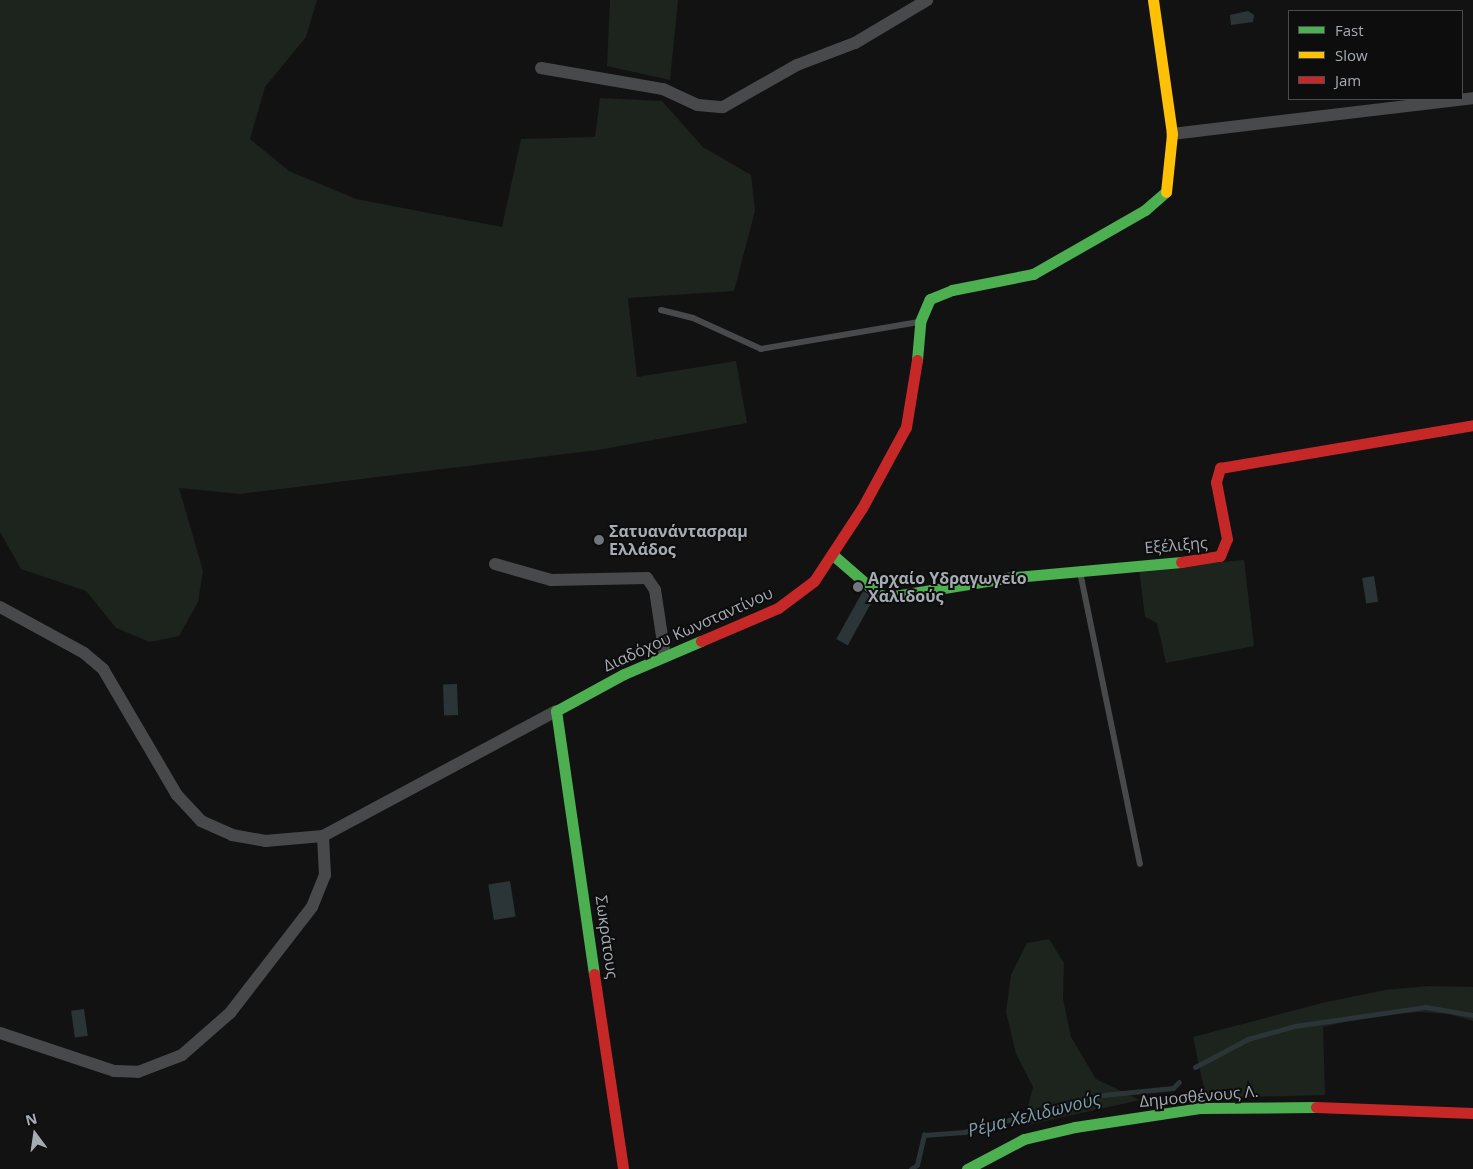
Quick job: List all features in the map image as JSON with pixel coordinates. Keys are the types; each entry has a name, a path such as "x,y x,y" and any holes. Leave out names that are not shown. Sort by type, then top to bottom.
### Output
{"street":[{"path":"541,68 663,89 698,105 723,107 797,65 855,43 927,0"},
{"name":"Διαδόχου Κωνσταντίνου","path":"556,711 665,656 778,608 814,581 833,555 906,427 915,390 920,322 930,299 952,290 1033,274 1145,210 1166,193 1172,134 1153,0"},
{"path":"1172,134 1456,100"},
{"name":"Εξέλιξης","path":"833,555 878,594 888,597 1080,571 1220,556 1227,539 1216,474 1229,465 1473,425"},
{"path":"494,564 551,580 647,578 655,590 665,656"},
{"path":"0,607 69,644 103,669 177,795 201,821 232,835 265,841 323,836 556,711"},
{"name":"Σωκράτους","path":"556,711 623,1169"},
{"path":"0,1033 114,1071 138,1072 182,1055 230,1013 312,907 325,875 323,836"},
{"name":"Δημοσθένους Λ.","path":"967,1169 1024,1139 1075,1127 1200,1108 1271,1106 1473,1113"}],"lane":[{"path":"661,310 693,318 761,349 920,322"},
{"path":"1080,571 1140,864"}],"shaded area":[{"path":"0,0 317,0 306,37 265,87 250,139 289,171 356,199 502,227 521,139 595,137 600,98 662,101 703,147 751,175 755,211 734,291 628,298 637,377 736,361 747,423 598,450 240,494 179,488 203,571 198,602 179,636 150,642 116,628 86,591 21,569 0,532"},
{"path":"610,0 678,0 670,80 607,66"},
{"path":"1248,11 1254,15 1253,22 1231,25 1230,15"},
{"path":"1244,560 1254,646 1166,663 1157,623 1145,617 1139,569"},
{"path":"1374,576 1378,602 1366,604 1362,578"},
{"path":"863,591 874,597 848,645 836,639"},
{"path":"443,684 457,684 458,715 444,715"},
{"path":"510,881 516,917 494,920 488,884"},
{"path":"1049,939 1064,963 1063,999 1071,1037 1096,1079 1140,1100 1023,1126 1033,1087 1016,1054 1006,1012 1011,975 1027,943"},
{"path":"1428,986 1473,987 1473,1021 1449,1014 1419,1012 1371,1016 1323,1027 1325,1095 1206,1098 1193,1037 1322,1003 1385,990"},
{"path":"84,1009 88,1036 75,1038 71,1011"}],"waterway":[{"name":"Ρέμα Χελιδωνούς","path":"1195,1067 1248,1039 1295,1026 1426,1007 1473,1015"},
{"name":"Ρέμα Χελιδωνούς","path":"911,1169 917,1165 924,1135 964,1132 1103,1095 1173,1088 1179,1082"}],"traffic: fast":[{"path":"917,360 920,322 930,299 952,290 1033,274 1145,210 1166,192"},
{"path":"833,555 878,594 888,597 1005,578 1181,562"},
{"path":"594,974 556,711 624,674 701,641"},
{"path":"967,1169 1024,1139 1075,1127 1200,1108 1316,1107"}],"traffic: slow":[{"path":"1153,0 1172,134 1166,192"}],"traffic: jam":[{"path":"701,641 778,608 814,581 862,508 906,427 917,360"},
{"path":"1181,562 1220,556 1227,539 1216,482 1220,468 1473,425"},
{"path":"594,974 623,1169"},
{"path":"1316,1107 1473,1113"}],"place":[{"name":"Σατυανάντασραμ Ελλάδος","path":"599,540"},
{"name":"Αρχαίο Υδραγωγείο Χαλιδούς","path":"858,587"}]}
